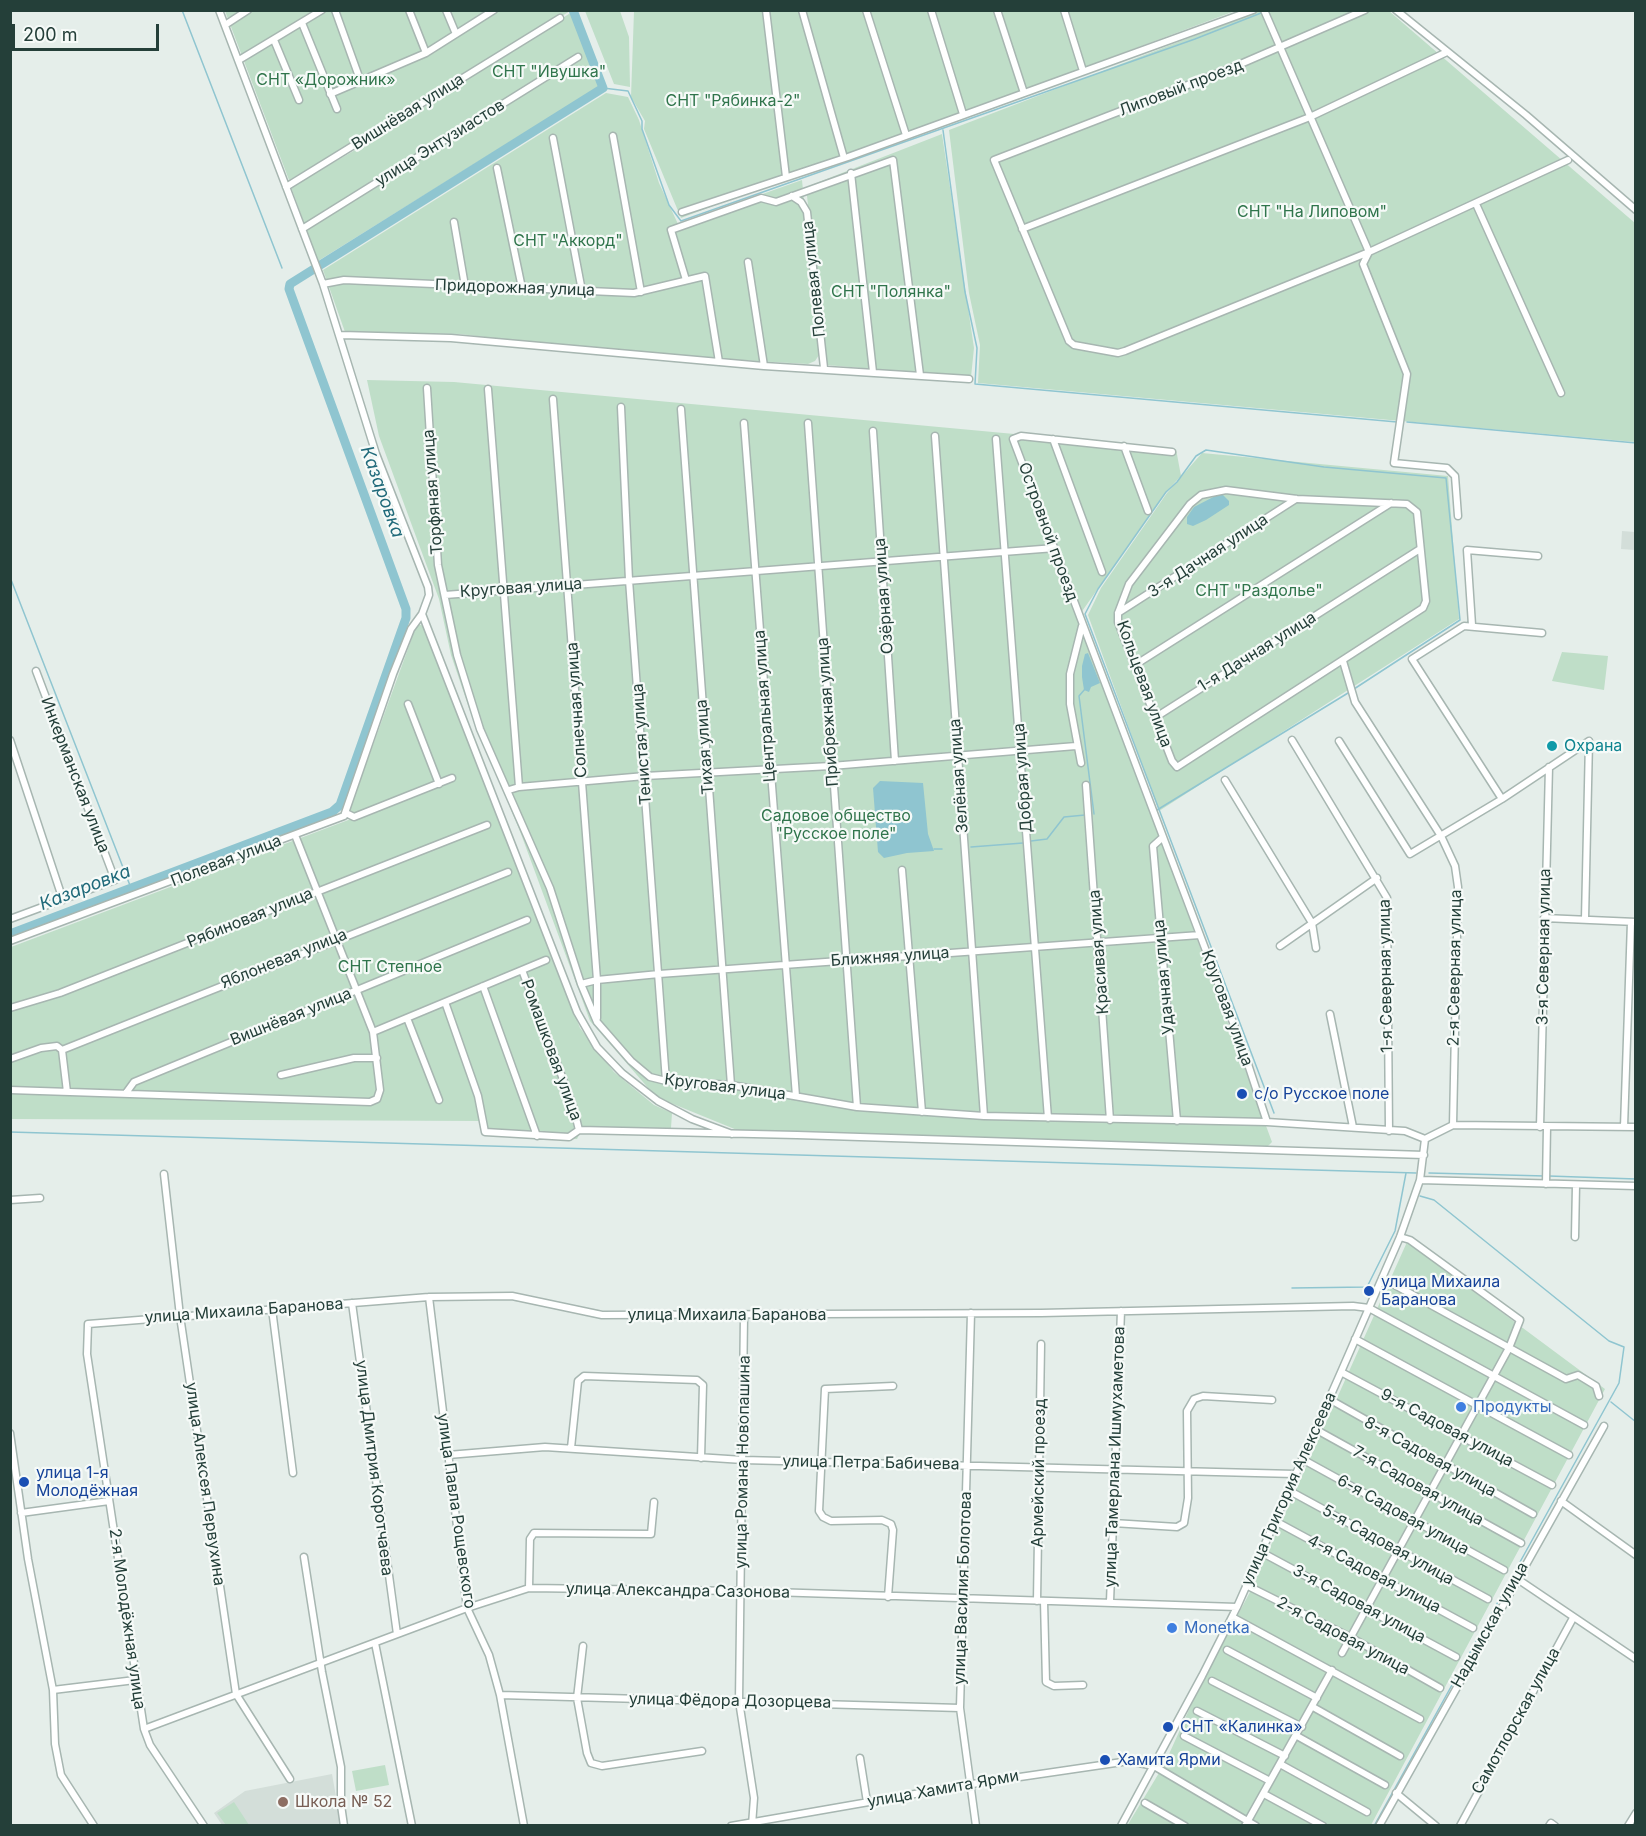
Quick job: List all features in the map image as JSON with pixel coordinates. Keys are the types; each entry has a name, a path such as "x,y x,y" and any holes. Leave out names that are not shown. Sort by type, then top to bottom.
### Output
{"street":[{"path":"219,10 323,284 341,335 376,454 428,587 429,596 422,614 411,629 393,674 346,813"},
{"path":"225,25 248,10"},
{"path":"239,60 322,10"},
{"path":"335,10 358,74"},
{"path":"409,10 426,53"},
{"path":"446,10 456,34"},
{"path":"765,10 786,177"},
{"path":"802,10 844,158"},
{"path":"866,10 906,135"},
{"path":"931,10 963,114"},
{"path":"997,10 1024,93"},
{"path":"1064,10 1083,71"},
{"path":"682,212 844,158 1253,10"},
{"path":"1264,10 1369,252"},
{"name":"Липовый проезд","path":"1022,229 994,160 1280,48 1365,10"},
{"path":"1396,10 1635,210"},
{"path":"330,94 426,53 490,12"},
{"name":"Вишнёвая улица","path":"286,187 560,18"},
{"path":"302,23 337,109"},
{"path":"273,40 299,100"},
{"path":"1447,52 1310,117 1022,229 1069,342 1096,349 1125,351 1369,252 1568,160"},
{"name":"улица Энтузиастов","path":"302,229 578,57"},
{"path":"613,136 641,292"},
{"path":"553,138 582,291"},
{"path":"686,280 671,230 761,198 776,202 851,173 893,160 920,375"},
{"path":"497,168 522,288"},
{"path":"851,173 873,372"},
{"name":"Полевая улица","path":"792,196 801,202 807,212 824,368"},
{"path":"1476,204 1561,393"},
{"path":"454,222 465,286"},
{"path":"1369,252 1363,264 1407,374 1394,463 1447,468 1455,476 1458,516"},
{"path":"748,262 764,366"},
{"name":"Придорожная улица","path":"323,284 344,280 641,292 705,276 718,362"},
{"path":"341,335 451,338 764,366 824,368 969,379"},
{"name":"Торфяная улица","path":"427,388 438,565 445,595"},
{"path":"488,389 519,787"},
{"name":"Солнечная улица","path":"553,399 597,980 597,1022"},
{"name":"Тенистая улица","path":"621,407 630,579 666,1081"},
{"name":"Тихая улица","path":"681,409 731,1085"},
{"name":"Центральная улица","path":"744,423 796,1096"},
{"name":"Прибрежная улица","path":"808,423 857,1107"},
{"name":"Озёрная улица","path":"873,431 895,761"},
{"name":"Зелёная улица","path":"935,436 984,1116"},
{"name":"Островной проезд","path":"1053,439 1021,436 1013,439 1082,625"},
{"name":"Добрая улица","path":"996,439 1048,1118"},
{"path":"1102,572 1053,439 1172,452"},
{"path":"1124,447 1148,511"},
{"name":"Кольцевая улица","path":"1226,490 1297,499 1391,503 1407,504 1417,512 1426,586 1426,601 1423,608 1177,767 1172,761 1118,622 1118,614 1124,594 1136,574 1190,504 1201,495 1226,490"},
{"name":"3-я Дачная улица","path":"1118,614 1297,499"},
{"path":"1135,665 1391,503"},
{"name":"Круговая улица","path":"1055,548 445,595 457,655 480,729 509,790 550,888 581,984 597,1022 631,1061 650,1077 666,1081 731,1085 857,1107 984,1116 1268,1122 1200,935 1082,625"},
{"name":"1-я Дачная улица","path":"1156,717 1420,549"},
{"path":"1472,625 1467,550 1538,556"},
{"path":"422,614 553,957 585,1029 597,1047 622,1073 658,1101 692,1119 732,1134"},
{"path":"1081,763 1070,704 1070,674 1082,625"},
{"path":"1502,799 1412,659 1464,626 1542,633"},
{"name":"2-я Северная улица","path":"1343,661 1355,702 1441,836 1455,866 1458,887 1453,1125"},
{"name":"Инкерманская улица","path":"36,671 114,880 63,900"},
{"path":"408,704 439,783"},
{"path":"10,740 63,900 11,917"},
{"name":"1-я Северная улица","path":"1292,740 1387,898 1389,1131"},
{"path":"1339,741 1410,854 1502,799 1589,741 1585,919"},
{"path":"509,790 519,787 645,776 895,761 1076,746"},
{"name":"3-я Северная улица","path":"1546,1184 1543,1127 1544,918 1549,767"},
{"name":"Полевая улица","path":"10,941 339,819 346,813 354,817 452,778"},
{"path":"1225,780 1312,923 1316,948"},
{"name":"Красивая улица","path":"1086,785 1110,1120"},
{"name":"Рябиновая улица","path":"10,1008 60,993 488,825"},
{"path":"10,1090 370,1102 377,1099 380,1090 373,1032 319,890 295,835"},
{"name":"Удачная улица","path":"1163,837 1153,846 1177,1121"},
{"path":"902,870 922,1112"},
{"name":"Яблоневая улица","path":"10,1059 41,1048 57,1046 62,1050 337,938 508,872"},
{"path":"1280,946 1377,878"},
{"path":"1544,918 1633,922 1624,1127"},
{"name":"Вишнёвая улица","path":"126,1093 134,1082 527,920"},
{"name":"Ближняя улица","path":"581,984 597,980 659,974 1200,935"},
{"path":"373,1032 546,960"},
{"name":"Ромашковая улица","path":"522,970 573,1106 579,1130"},
{"path":"483,986 537,1136"},
{"path":"445,1002 478,1096 485,1132 570,1137 579,1130 1424,1155"},
{"path":"1330,1014 1353,1127"},
{"path":"407,1018 439,1100"},
{"path":"62,1050 67,1092"},
{"path":"281,1075 354,1058 377,1058"},
{"path":"1268,1122 1414,1133 1425,1139 1453,1125 1635,1127"},
{"name":"улица Григория Алексеева","path":"1121,1826 1232,1617 1341,1372 1400,1237 1420,1180 1425,1139"},
{"name":"улица Алексея Первухина","path":"164,1174 180,1316 236,1694 290,1779"},
{"path":"1420,1180 1635,1186"},
{"path":"1575,1237 1576,1185"},
{"path":"10,1200 40,1198"},
{"path":"1342,1653 1478,1406 1509,1348 1520,1320 1410,1240 1400,1237"},
{"path":"1382,1278 1566,1379 1578,1375 1596,1386 1599,1396"},
{"name":"улица Михаила Баранова","path":"88,1324 352,1303 512,1296 602,1315 744,1316 1353,1306 1369,1308"},
{"name":"улица Павла Рощевского","path":"429,1298 467,1608 489,1655 500,1695 524,1826"},
{"name":"улица Дмитрия Коротчаева","path":"352,1303 397,1634"},
{"path":"1369,1308 1584,1425"},
{"path":"272,1309 293,1473"},
{"name":"улица Тамерлана Ишмухаметова","path":"1110,1602 1121,1311"},
{"name":"улица Василия Болотова","path":"971,1313 960,1708 976,1826"},
{"name":"улица Романа Новопашина","path":"744,1316 739,1701 754,1798 752,1824"},
{"name":"2-я Молодёжная улица","path":"88,1324 87,1354 144,1729 150,1745 204,1826"},
{"path":"1355,1339 1569,1455"},
{"name":"Армейский проезд","path":"1037,1601 1041,1344"},
{"name":"9-я Садовая улица","path":"1341,1372 1552,1485"},
{"path":"571,1448 578,1381 584,1376 697,1380 703,1385 701,1458"},
{"path":"888,1597 893,1527 882,1520 831,1521 823,1517 819,1511 825,1389 893,1386"},
{"path":"1113,1522 1180,1526 1186,1517 1187,1411 1192,1401 1203,1396 1272,1400"},
{"name":"8-я Садовая улица","path":"1329,1399 1444,1466 1533,1514"},
{"name":"Надымская улица","path":"1379,1826 1516,1578 1604,1426"},
{"name":"7-я Садовая улица","path":"1315,1429 1521,1543"},
{"path":"10,1433 21,1513 53,1689 55,1744 62,1774 93,1826"},
{"name":"улица Петра Бабичева","path":"448,1455 545,1447 742,1460 1295,1474"},
{"name":"6-я Садовая улица","path":"1302,1459 1504,1570"},
{"name":"5-я Садовая улица","path":"1288,1490 1488,1599"},
{"path":"21,1513 109,1501"},
{"path":"1561,1501 1635,1556"},
{"path":"529,1588 530,1539 534,1533 651,1534 654,1502"},
{"name":"4-я Садовая улица","path":"1275,1521 1473,1628"},
{"name":"3-я Садовая улица","path":"1261,1552 1456,1657"},
{"path":"304,1557 341,1767 340,1805 344,1826"},
{"path":"1516,1578 1635,1659"},
{"name":"2-я Садовая улица","path":"1246,1585 1350,1637 1440,1688"},
{"name":"улица Александра Сазонова","path":"144,1729 467,1608 529,1588 741,1591 1237,1606"},
{"path":"1044,1601 1046,1682 1054,1686 1083,1685"},
{"path":"1232,1617 1420,1719"},
{"name":"Самотлорская улица","path":"1460,1826 1573,1618"},
{"path":"375,1643 412,1826"},
{"path":"583,1646 577,1698 586,1753 591,1763 602,1766 702,1751"},
{"path":"1227,1650 1317,1698"},
{"path":"1247,1823 1332,1670"},
{"path":"53,1689 135,1680"},
{"path":"1212,1681 1302,1727"},
{"name":"улица Фёдора Дозорцева","path":"500,1695 960,1708"},
{"path":"1313,1707 1400,1756"},
{"path":"1197,1711 1285,1756"},
{"path":"1184,1736 1270,1781"},
{"path":"1297,1736 1385,1785"},
{"path":"860,1758 867,1802"},
{"name":"улица Хамита Ярми","path":"731,1826 1119,1761 1145,1762 1154,1766"},
{"path":"1280,1764 1368,1812"},
{"path":"1154,1766 1247,1823 1256,1826"},
{"path":"1396,1793 1436,1826"},
{"path":"1264,1794 1323,1826"},
{"path":"1145,1803 1185,1826"},
{"path":"1628,1826 1635,1813"}],"shaded area":[{"path":"1622,531 1635,532 1635,550 1621,549"},
{"name":"Школа № 52","path":"332,1774 341,1825 222,1825 214,1813 245,1791"}],"green space":[{"name":"СНТ «Дорожник»","path":"225,11 570,11 376,131 289,180"},
{"path":"585,11 620,11 629,37 630,87 614,84"},
{"name":"СНТ \"Рябинка-2\"","path":"634,11 1235,11 681,218 644,129 645,121 631,97"},
{"name":"СНТ \"На Липовом\"","path":"1259,11 1389,11 1635,223 1635,442 978,383 980,345 969,293 949,130"},
{"name":"СНТ \"Ивушка\"","path":"572,12 600,86 318,261 291,187 376,138"},
{"name":"СНТ \"Аккорд\"","path":"606,93 628,97 639,120 659,183 678,224 802,180 819,355 815,361 808,364 585,349 460,334 345,332 323,270"},
{"name":"СНТ \"Полянка\"","path":"942,134 974,348 971,377 826,365 806,187"},
{"name":"Садовое общество \"Русское поле\"","path":"367,380 454,382 1176,449 1181,476 1166,492 1078,617 1272,1142 1267,1147 737,1130 656,1097 590,1021 521,834 470,711 451,655 439,599 379,436"},
{"name":"СНТ \"Раздолье\"","path":"1202,453 1448,476 1459,619 1159,811 1088,615 1101,588 1167,493"},
{"name":"СНТ Степное","path":"417,624 424,626 580,1028 614,1072 654,1105 672,1113 671,1128 583,1127 577,1139 483,1135 480,1121 11,1119 11,947 351,819 349,811"},
{"path":"1562,652 1608,656 1604,690 1552,681"},
{"path":"1407,1242 1605,1389 1371,1825 1127,1826 1165,1763 1197,1692 1250,1592"},
{"path":"385,1765 389,1785 356,1791 352,1771"},
{"path":"234,1802 249,1825 226,1825 217,1813"}],"water":[{"path":"1221,493 1229,501 1229,505 1193,526 1187,524 1187,517 1194,507"},
{"path":"1088,653 1100,683 1091,687 1089,692 1084,690 1082,677 1085,654"},
{"path":"880,781 923,783 928,834 934,851 884,858 878,852 873,788"}],"waterway":[{"path":"182,10 282,268"},
{"name":"Казаровка","path":"10,934 332,812 340,805 406,618 406,609 289,289 290,284 603,88 573,10"},
{"path":"603,88 628,91 642,121 642,129 669,205 681,221 1195,39 1261,13"},
{"path":"943,130 965,292 977,348 975,384 1397,422"},
{"path":"1407,422 1636,443"},
{"path":"1274,1113 1085,614 1098,589 1166,492 1177,482 1196,456 1206,450 1324,467 1446,478 1460,620 1354,689"},
{"path":"10,577 131,888"},
{"path":"1085,689 1079,696 1094,814"},
{"path":"1157,810 1348,693"},
{"path":"1031,841 1047,839 1064,817 1085,815"},
{"path":"971,847 1023,843"},
{"path":"934,849 942,849"},
{"path":"10,1132 1416,1173"},
{"path":"1292,1288 1367,1287 1395,1231 1406,1173"},
{"path":"1429,1173 1545,1176"},
{"path":"1549,1176 1636,1179"},
{"path":"1374,1826 1619,1383 1624,1347 1609,1341 1434,1200 1420,1196"},
{"path":"1611,1402 1636,1422"}],"place":[{"name":"Охрана","path":"1552,746"},
{"name":"с/о Русское поле","path":"1242,1094"},
{"name":"улица Михаила Баранова","path":"1369,1291"},
{"name":"Продукты","path":"1461,1407"},
{"name":"улица 1-я Молодёжная","path":"24,1482"},
{"name":"Monetka","path":"1172,1628"},
{"name":"СНТ «Калинка»","path":"1168,1727"},
{"name":"Хамита Ярми","path":"1105,1760"},
{"name":"Школа № 52","path":"283,1802"}]}
